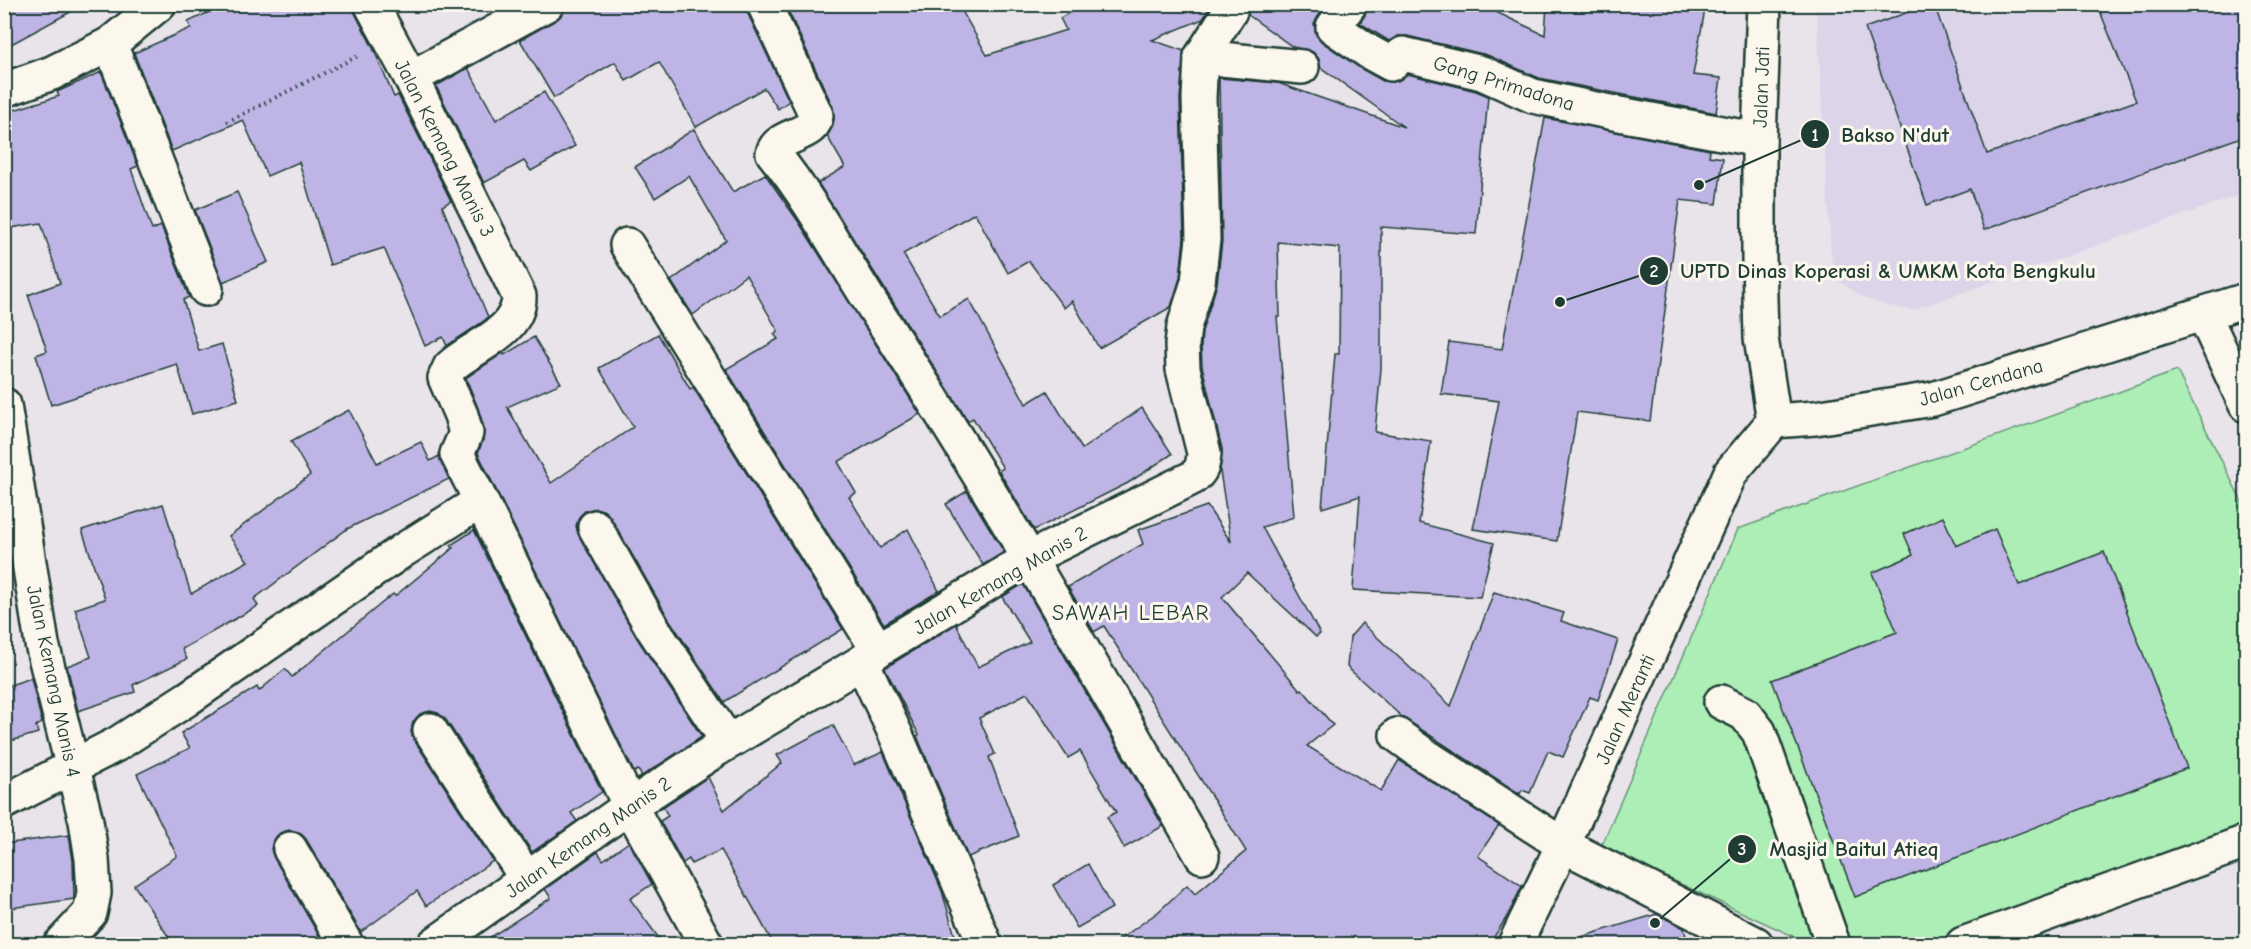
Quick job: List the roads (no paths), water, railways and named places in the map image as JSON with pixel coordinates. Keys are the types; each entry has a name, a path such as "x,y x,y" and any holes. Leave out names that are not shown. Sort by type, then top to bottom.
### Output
{"street":[{"path":"4,90 52,73 110,44 159,4"},
{"name":"Jalan Kemang Manis 3","path":"371,4 411,78 518,293 519,304 511,322 450,367 445,378 466,433 457,454 481,501"},
{"path":"411,78 547,4"},
{"path":"765,4 816,115 816,121 811,127 777,144 773,153 799,186 1030,558 1202,856"},
{"name":"Jalan Kemang Manis 2","path":"437,944 630,806 728,742 1030,558 1200,472 1203,467 1204,453 1183,369 1182,345 1184,327 1198,282 1203,239 1199,98 1201,57 1232,4"},
{"name":"Jalan Jati","path":"1764,4 1759,140 1761,338 1774,421"},
{"name":"Gang Primadona","path":"1342,16 1369,52 1391,64 1402,54 1482,73 1533,96 1759,140"},
{"path":"110,44 206,289"},
{"path":"1201,57 1302,67"},
{"path":"627,245 870,656 896,735 985,945"},
{"name":"Jalan Cendana","path":"1774,421 1815,418 1933,399 2247,300"},
{"path":"2204,315 2247,405"},
{"name":"Jalan Kemang Manis 4","path":"4,405 42,644 90,841 94,893 90,913 61,945"},
{"name":"Jalan Meranti","path":"1515,945 1563,845 1731,472 1774,421"},
{"path":"4,802 117,744 187,699 402,551 481,501 630,806 706,945"},
{"path":"595,527 653,629 728,742"},
{"path":"1721,702 1745,714 1759,732 1833,945"},
{"path":"430,730 527,879"},
{"path":"1397,735 1563,845 1756,945"},
{"path":"1963,945 2247,842"},
{"path":"290,849 346,945"}],"place":[{"name":"Bakso N'dut","path":"1699,185"},
{"name":"UPTD Dinas Koperasi & UMKM Kota Bengkulu","path":"1560,302"},
{"name":"Masjid Baitul Atieq","path":"1655,923"}],"district":[{"name":"SAWAH LEBAR","path":"1131,612"}]}
